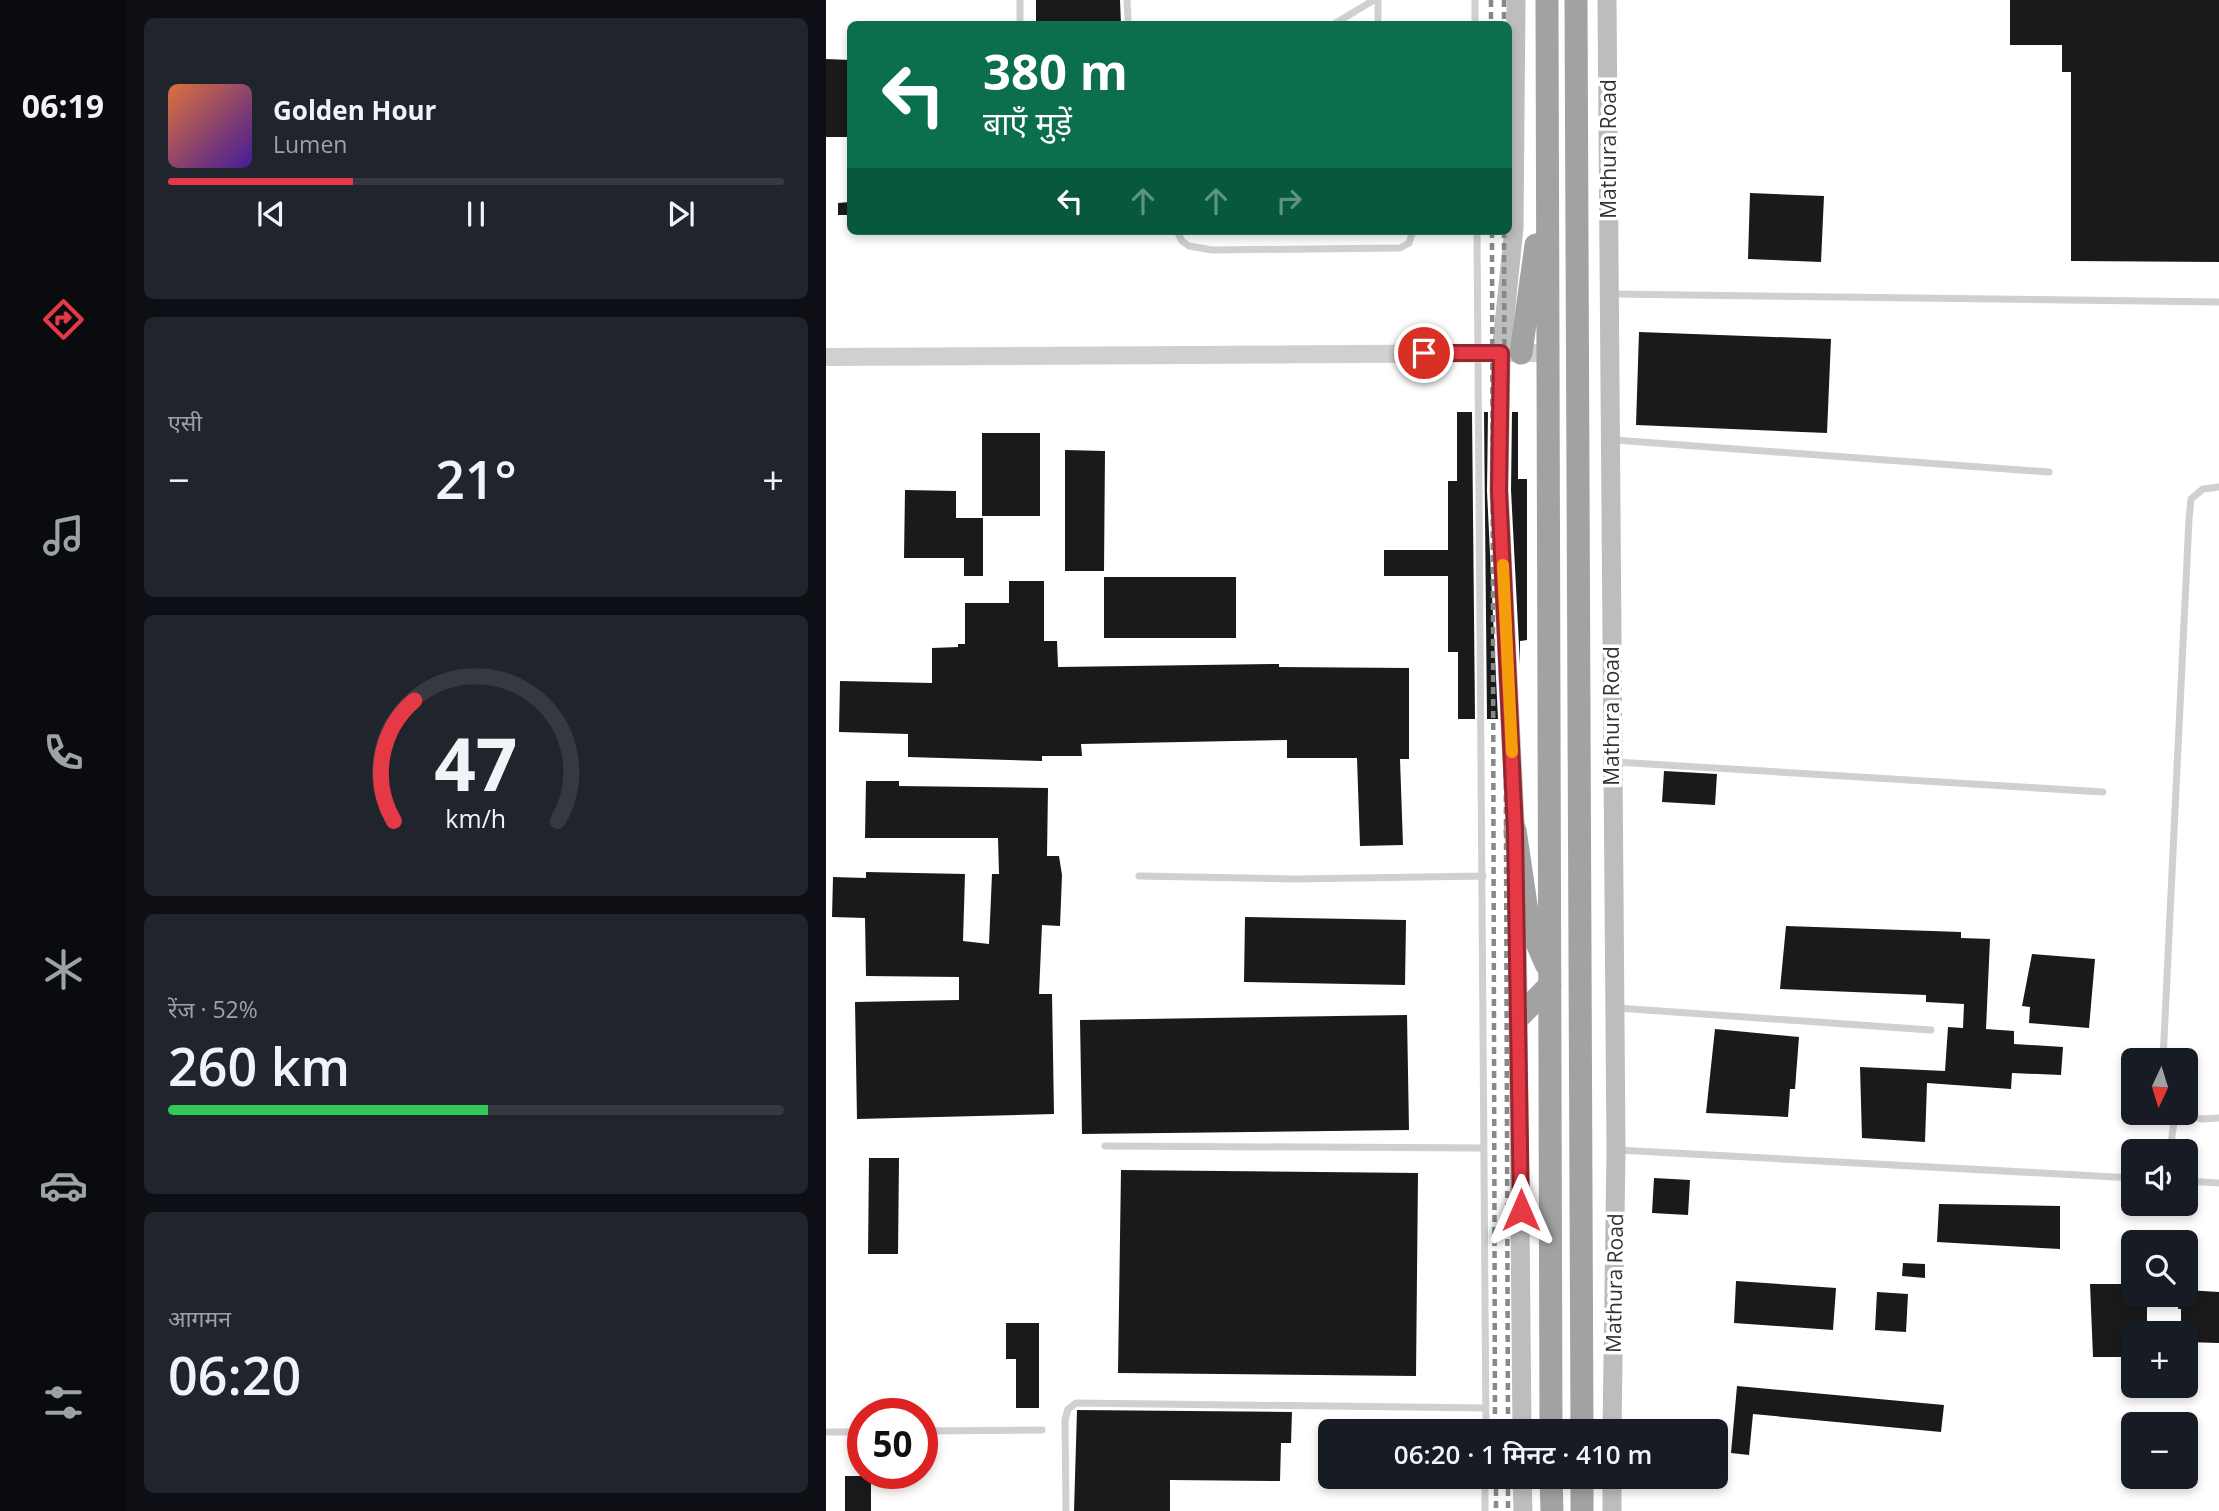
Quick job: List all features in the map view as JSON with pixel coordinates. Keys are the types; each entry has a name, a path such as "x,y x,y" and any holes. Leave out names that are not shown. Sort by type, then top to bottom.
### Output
{"highway":[{"path":"1547,0 1551,1419"},
{"name":"Mathura Road","path":"1576,0 1582,1419"},
{"path":"1511,353 1547,164"},
{"path":"1515,830 1529,925 1549,979"},
{"path":"1521,1015 1549,979"},
{"path":"1552,1489 1552,1511"},
{"path":"1582,1489 1582,1511"}],"main road":[{"path":"1516,0 1512,90 1514,228 1511,353 1499,490 1521,1015 1522,1419"},
{"name":"Mathura Road","path":"1607,0 1616,1150 1612,1419"},
{"path":"1522,1489 1522,1511"},
{"path":"1612,1489 1612,1511"}],"street":[{"path":"826,357 1547,353"}],"lane":[{"path":"1020,0 1020,21"},
{"path":"1127,0 1128,19"},
{"path":"1339,21 1376,0 1378,21"},
{"path":"1475,0 1475,21"},
{"path":"1179,235 1181,241 1189,246 1239,250 1400,248 1409,243 1412,235"},
{"path":"1477,235 1486,1419"},
{"path":"1609,294 2219,302"},
{"path":"1609,440 2049,472"},
{"path":"2164,1048 2189,519 2191,499 2203,489 2219,487"},
{"path":"1612,762 2103,792"},
{"path":"1139,876 1295,879 1483,876"},
{"path":"1613,1007 1931,1030"},
{"path":"2198,1118 2219,1118"},
{"path":"1105,1146 1483,1148"},
{"path":"1616,1150 2121,1177"},
{"path":"2198,1182 2219,1183"},
{"path":"1066,1511 1065,1420 1068,1409 1076,1403 1486,1408"},
{"path":"938,1431 1042,1430"},
{"path":"826,1432 847,1432"},
{"path":"1485,1489 1485,1511"}],"building":[{"path":"1036,0 1120,0 1121,21 1036,21"},
{"path":"2010,0 2219,0 2219,262 2071,261 2071,72 2062,72 2062,45 2010,45"},
{"path":"826,59 847,60 847,137 826,137"},
{"path":"1750,193 1824,196 1821,262 1748,259"},
{"path":"847,202 847,215 838,215 838,203"},
{"path":"1639,332 1831,339 1827,433 1636,425"},
{"path":"1457,412 1472,412 1475,719 1458,719 1458,652 1448,652 1448,576 1384,576 1384,550 1448,550 1448,481 1457,481"},
{"path":"1484,412 1488,412 1487,491 1498,719 1487,719"},
{"path":"1512,412 1518,412 1518,479 1527,479 1527,640 1520,641 1520,665 1511,490"},
{"path":"982,433 1040,433 1040,516 982,516"},
{"path":"1065,450 1105,451 1104,571 1065,571"},
{"path":"905,490 956,491 956,518 983,518 983,576 964,576 964,558 904,558"},
{"path":"1104,577 1236,577 1236,638 1104,638"},
{"path":"1009,581 1044,581 1044,641 1057,641 1058,667 1279,664 1279,667 1409,668 1409,759 1400,759 1403,845 1360,846 1357,758 1287,758 1287,740 1081,744 1082,756 1042,756 1042,761 908,757 908,734 839,732 840,681 932,683 932,648 958,647 958,644 965,644 965,603 1009,603"},
{"path":"1664,771 1717,774 1715,805 1662,802"},
{"path":"866,781 899,781 899,786 1048,788 1047,856 1059,856 1062,875 1060,926 1042,925 1039,994 1052,994 1054,1114 857,1119 855,1002 959,1000 959,977 866,976 865,918 832,917 833,877 866,878 866,872 965,874 963,941 989,944 992,874 999,874 998,838 865,838"},
{"path":"1245,917 1406,920 1405,985 1244,982"},
{"path":"1786,926 1961,932 1961,938 1990,939 1986,1029 2014,1031 2014,1044 2063,1047 2061,1075 2012,1073 2011,1089 1927,1083 1925,1142 1862,1138 1860,1067 1945,1071 1948,1027 1963,1028 1964,1004 1926,1002 1926,995 1780,989"},
{"path":"2032,954 2095,959 2089,1028 2029,1023 2030,1007 2022,1006"},
{"path":"1407,1015 1409,1130 1082,1134 1080,1020"},
{"path":"1715,1029 1799,1037 1795,1089 1790,1089 1788,1117 1706,1113"},
{"path":"869,1158 899,1158 898,1254 868,1254"},
{"path":"1121,1170 1418,1173 1416,1376 1118,1373"},
{"path":"1654,1178 1690,1180 1688,1215 1652,1213"},
{"path":"1939,1204 2060,1206 2060,1249 1937,1242"},
{"path":"1903,1263 1925,1264 1925,1278 1902,1276"},
{"path":"1736,1281 1836,1288 1833,1330 1734,1323"},
{"path":"2090,1284 2121,1284 2121,1307 2147,1307 2147,1321 2121,1321 2121,1357 2093,1357"},
{"path":"2198,1291 2219,1292 2219,1343 2198,1342 2198,1321 2181,1321 2181,1309 2178,1309 2198,1307"},
{"path":"1877,1292 1908,1294 1906,1332 1875,1330"},
{"path":"1006,1323 1039,1323 1039,1408 1016,1408 1016,1359 1006,1359"},
{"path":"1737,1386 1944,1405 1941,1432 1753,1414 1749,1455 1731,1453"},
{"path":"1077,1410 1292,1412 1291,1443 1281,1443 1280,1481 1170,1480 1170,1511 1074,1511"},
{"path":"847,1476 847,1489 871,1489 871,1511 845,1511"}],"railway":[{"path":"1491,0 1491,21"},
{"path":"1504,0 1504,21"},
{"path":"1492,235 1495,1419"},
{"path":"1504,235 1508,1419"},
{"path":"1496,1489 1496,1511"},
{"path":"1508,1489 1508,1511"}],"slow traffic":[{"path":"1503,565 1512,752"}],"route":[{"path":"1424,353 1501,353 1499,490 1521,1015 1521,1210"}]}
